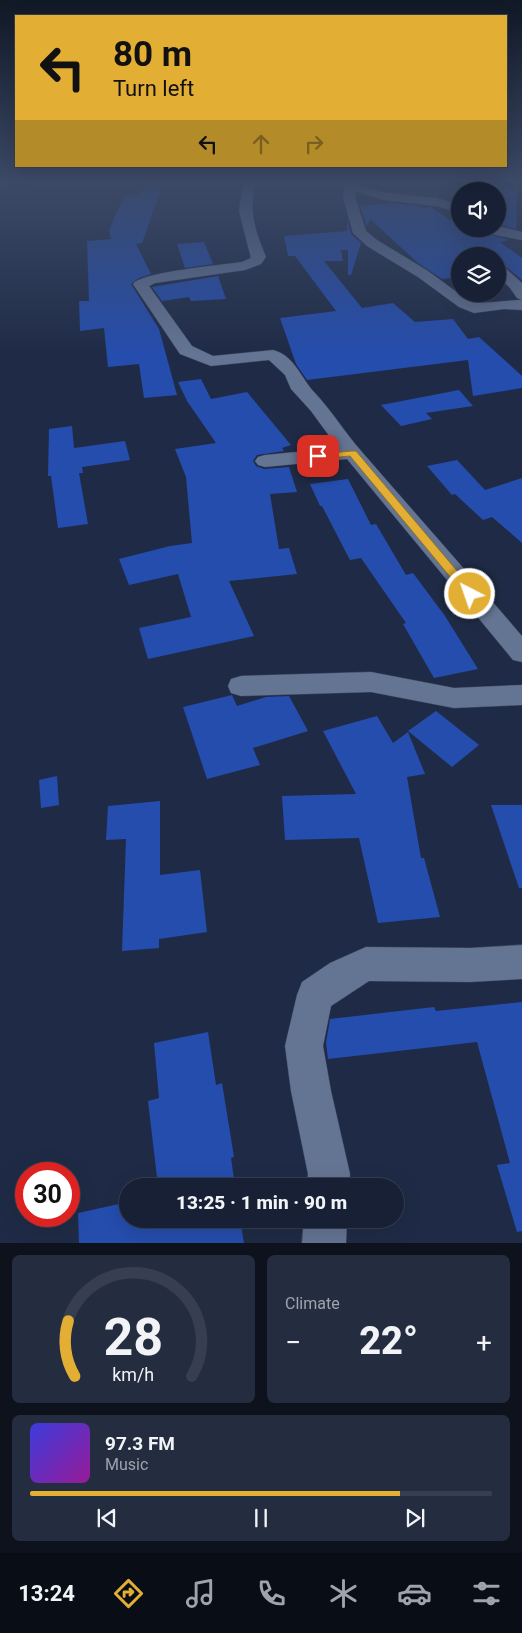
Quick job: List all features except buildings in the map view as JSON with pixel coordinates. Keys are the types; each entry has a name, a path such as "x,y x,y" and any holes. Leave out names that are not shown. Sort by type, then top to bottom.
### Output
{"street":[{"path":"252,239 259,257 256,261 246,266 152,279 140,284 186,350 211,360 273,355 293,373 297,385 314,402 352,453 522,653"},
{"path":"368,239 383,251 423,274 464,304 474,308 504,304 522,305"},
{"path":"506,276 516,285 522,295"},
{"path":"265,461 352,453"},
{"path":"241,686 371,682 454,698 522,695"},
{"path":"329,1178 304,1046 315,995 343,976 366,964 470,965 522,962"},
{"path":"324,1243 325,1228"}],"route":[{"path":"318,456 352,453 470,594"}]}
